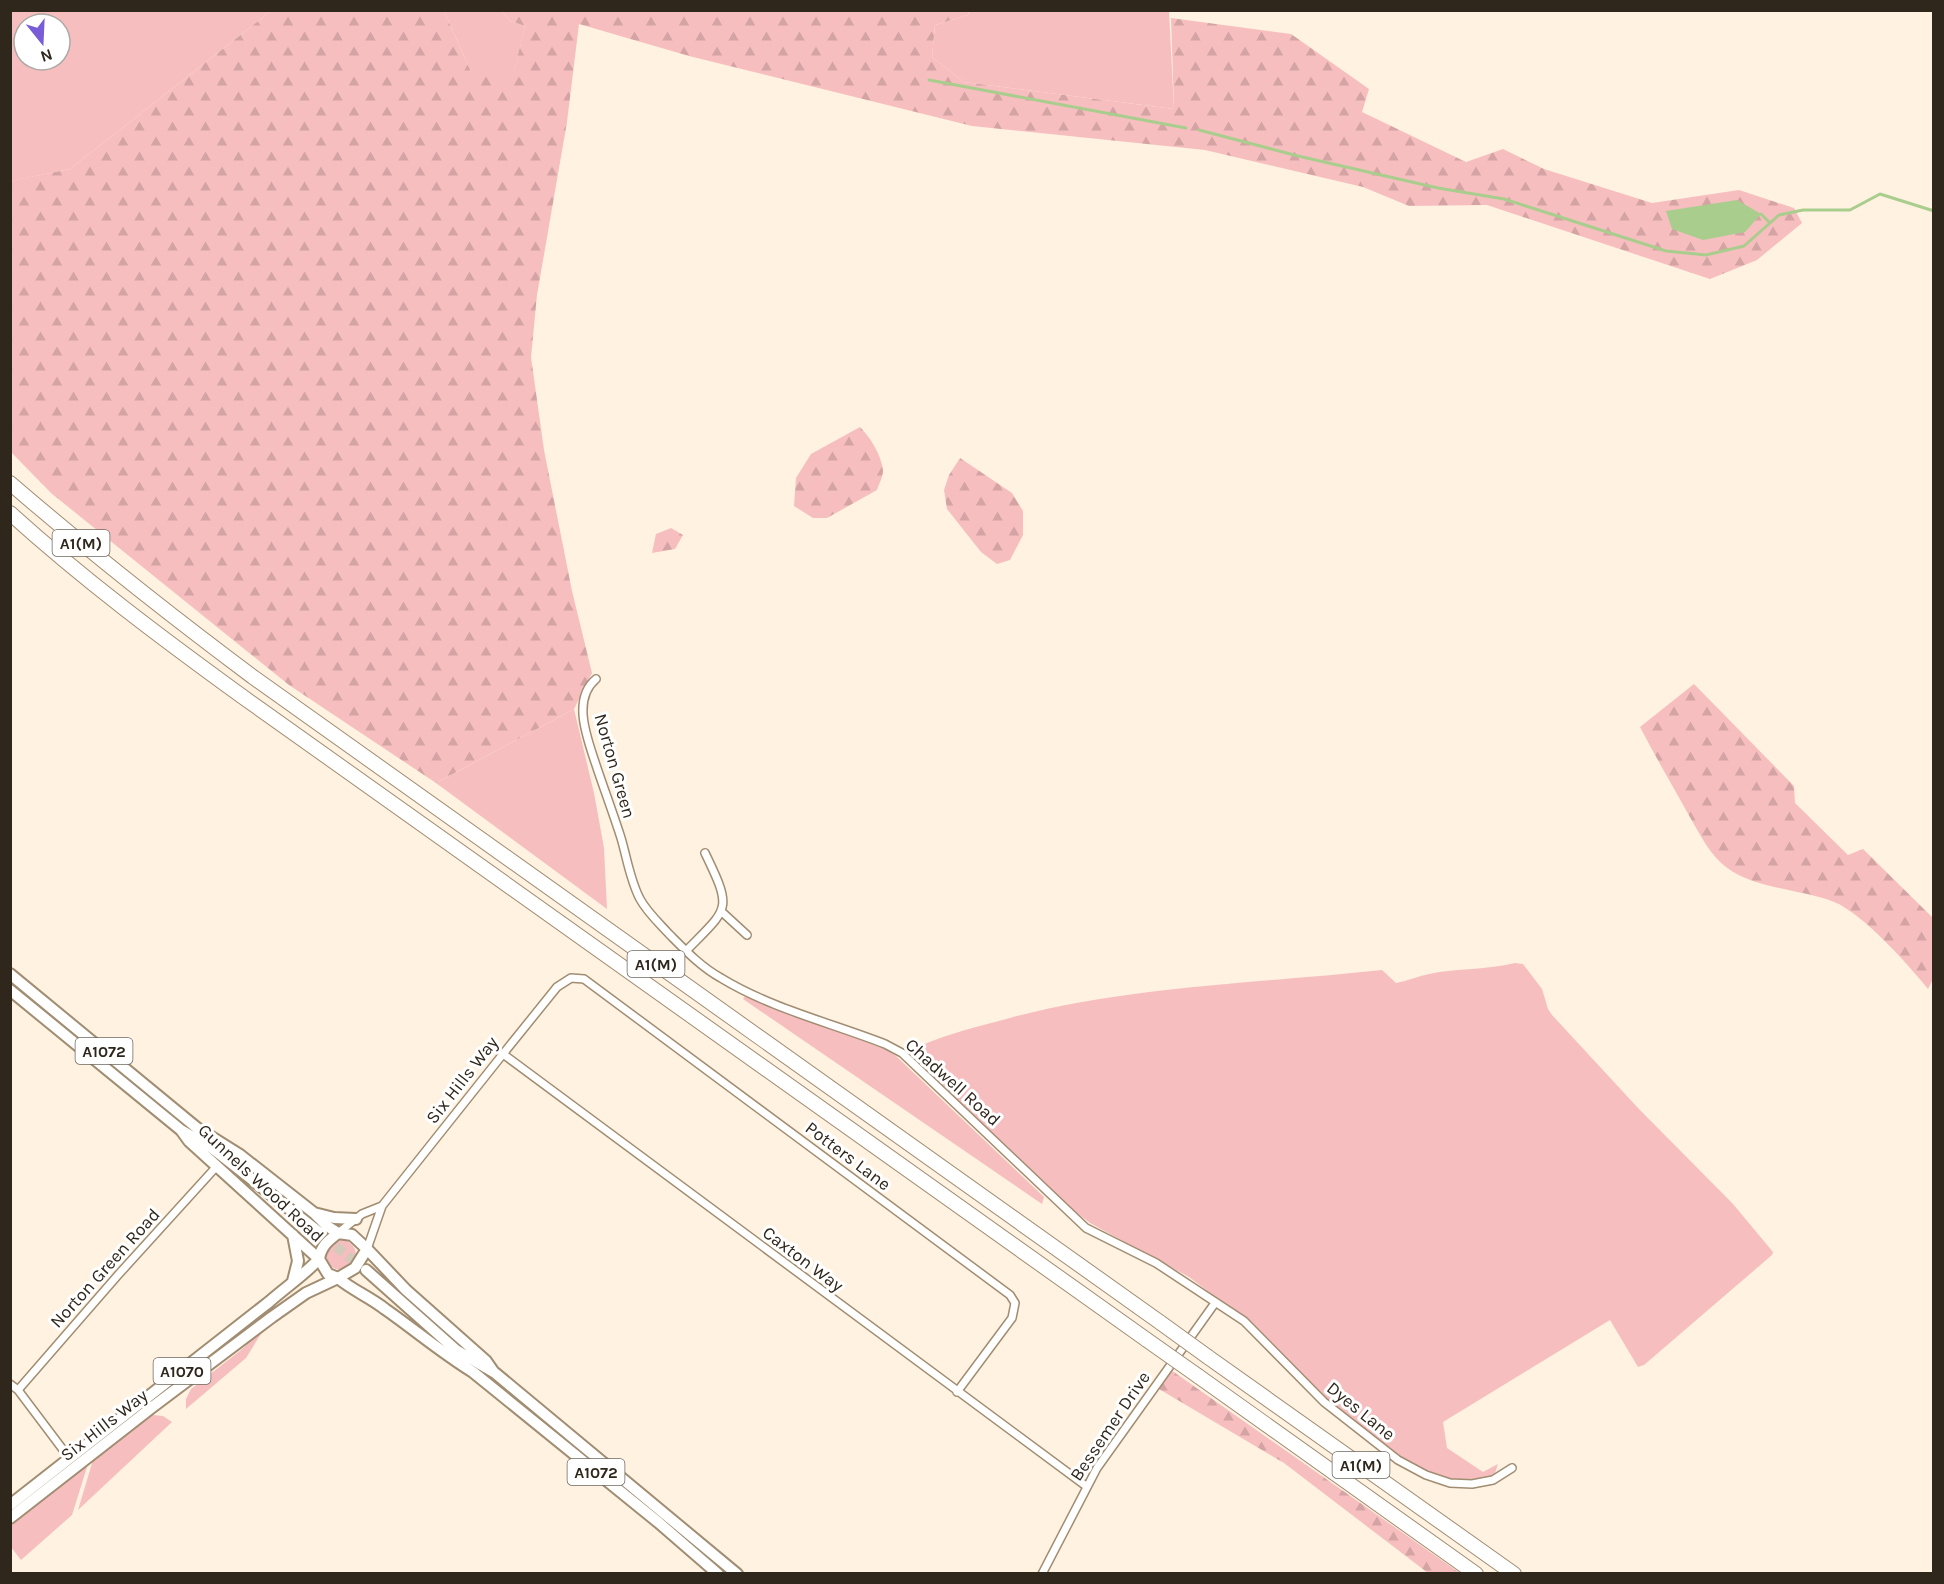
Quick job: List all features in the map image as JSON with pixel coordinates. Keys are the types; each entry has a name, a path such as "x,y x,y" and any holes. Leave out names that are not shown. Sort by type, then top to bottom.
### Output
{"highway":[{"name":"A1(M)","path":"10,483 153,602 254,677 1514,1574"},
{"name":"A1(M)","path":"10,513 141,622 234,690 1476,1574"}],"main road":[{"name":"Gunnels Wood Road","path":"10,974 197,1128 240,1155 314,1213 327,1226 338,1233 352,1235 406,1290 486,1361 495,1373"},
{"name":"Gunnels Wood Road","path":"10,990 181,1130 212,1148 320,1233"},
{"name":"Gunnels Wood Road","path":"197,1128 212,1148"},
{"name":"Gunnels Wood Road","path":"181,1130 189,1141 319,1259 328,1274 386,1309 446,1355 473,1372 658,1522 718,1574"},
{"path":"314,1213 334,1218 356,1219"},
{"name":"Gunnels Wood Road","path":"319,1259 321,1250 327,1241 338,1233"},
{"path":"293,1235 298,1261 293,1281"},
{"path":"338,1278 356,1268 367,1249"},
{"name":"Six Hills Way","path":"10,1505 306,1273 319,1259"},
{"name":"Gunnels Wood Road","path":"366,1270 456,1350 473,1372"},
{"name":"Six Hills Way","path":"10,1518 260,1326 306,1293 338,1278"},
{"name":"Gunnels Wood Road","path":"456,1350 495,1373 737,1574"}],"street":[{"name":"Norton Green","path":"596,679 588,688 584,699 583,716 588,739 625,852"},
{"name":"Chadwell Road","path":"625,852 640,899 656,920 699,964 758,998 885,1044 902,1053 1086,1228 1156,1263 1215,1303"},
{"path":"686,951 722,912 722,890 705,853"},
{"path":"722,912 747,935"},
{"name":"Six Hills Way","path":"367,1249 382,1206 557,987 571,978"},
{"name":"Potters Lane","path":"571,978 584,979 591,983 1010,1295 1015,1303 1012,1318 957,1392"},
{"name":"Caxton Way","path":"503,1054 1086,1486"},
{"name":"Norton Green Road","path":"18,1390 217,1166"},
{"name":"Six Hills Way","path":"338,1233 362,1214 382,1206"},
{"name":"Dyes Lane","path":"1215,1303 1244,1321 1324,1402 1363,1434 1407,1465 1426,1475 1450,1483 1472,1484 1493,1480 1512,1468"},
{"name":"Bessemer Drive","path":"1042,1574 1097,1468 1215,1303"},
{"path":"10,1384 18,1390 70,1459"}],"green space":[{"path":"969,10 968,15 935,25 932,57 964,82 1174,109 1171,18 1291,34 1369,89 1362,112 1466,162 1503,149 1544,169 1652,203 1739,190 1794,208 1802,223 1757,260 1710,279 1487,205 1409,206 1363,187 1205,150 972,126 689,56 579,24 567,122 537,295 531,357 544,450 572,591 592,673 574,709 436,783 289,685 51,493 11,452 10,181 70,169 271,11 444,11 471,72 514,71 525,26 510,21 502,11"},
{"path":"10,11 271,11 70,169 11,181"},
{"path":"444,11 502,11 510,21 525,26 514,72 471,72"},
{"path":"969,11 1169,11 1174,109 964,82 932,57 935,25 968,15"},
{"path":"860,427 875,447 882,465 883,473 877,490 827,518 813,518 794,506 796,478 811,454"},
{"path":"960,458 1012,493 1023,511 1023,535 1010,560 997,564 981,552 947,509 944,490 949,475"},
{"path":"671,528 683,535 675,549 652,553 656,534"},
{"path":"1694,684 1794,786 1795,803 1848,855 1863,849 1933,918 1933,979 1928,989 1884,940 1845,908 1821,898 1750,880 1726,867 1711,851 1640,727"},
{"path":"574,709 594,793 604,848 607,909 436,783"},
{"path":"1523,964 1542,989 1552,1015 1638,1108 1733,1204 1773,1252 1644,1365 1638,1367 1610,1320 1443,1422 1447,1448 1483,1472 1498,1464 1495,1473 1488,1478 1470,1482 1448,1479 1420,1469 1366,1435 1326,1401 1233,1310 1189,1277 1090,1223 1066,1205 934,1080 912,1054 913,1049 964,1030 1043,1010 1139,993 1382,970 1396,983 1440,972"},
{"path":"746,995 887,1050 896,1056 1044,1197 1042,1204 743,999"},
{"path":"341,1240 352,1244 356,1255 352,1266 341,1270 330,1266 326,1255 330,1244"},
{"path":"264,1329 246,1358 186,1409 186,1399 191,1389"},
{"path":"1171,1370 1460,1573 1428,1573 1284,1463 1159,1389"},
{"path":"153,1415 163,1416 172,1422 78,1510 93,1460"},
{"path":"88,1464 72,1515 21,1560 11,1547 11,1525"}],"shaded area":[{"path":"1737,200 1761,214 1745,232 1703,240 1672,229 1666,211"}],"waterway":[{"path":"929,80 1186,128"},
{"path":"1199,130 1298,156 1438,188 1504,199 1666,251 1706,255 1744,246 1779,215 1803,210 1850,210 1880,194 1934,211"},
{"path":"1761,214 1770,223"}],"tunnel":[{"path":"324,1237 363,1268"}]}
